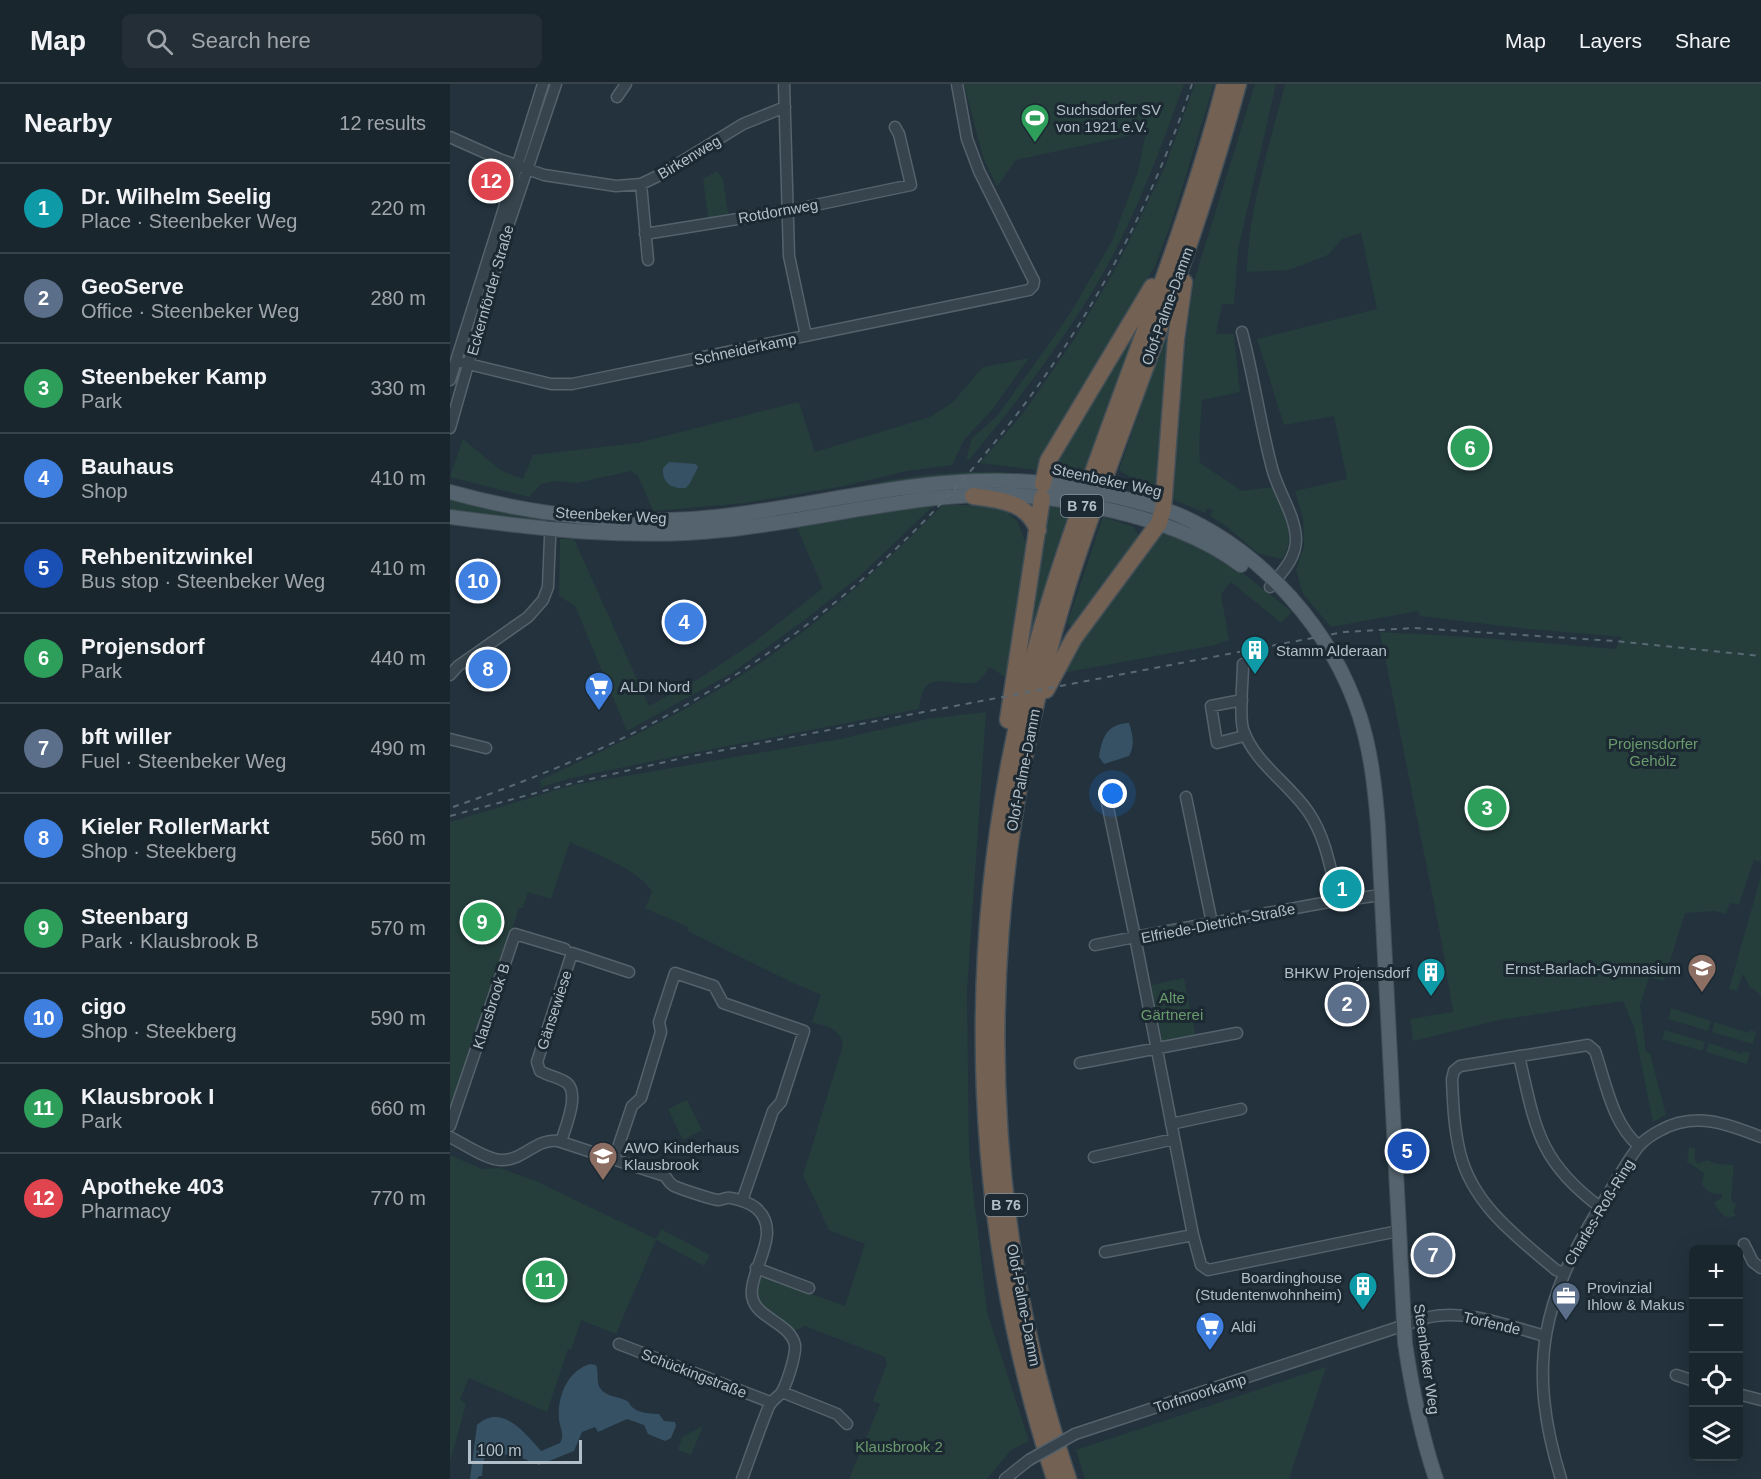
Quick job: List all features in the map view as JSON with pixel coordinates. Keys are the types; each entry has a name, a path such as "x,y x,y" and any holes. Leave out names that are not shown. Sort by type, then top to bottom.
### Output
{"highway":[{"name":"Olof-Palme-Damm","path":"1055,1479 1037,1421 1009,1304 994,1208 985,1113 983,1033 987,926 993,858 1022,703 1055,583 1186,236 1225,84"},
{"name":"Olof-Palme-Damm","path":"1068,1479 1036,1368 1006,1206 997,1112 996,995 1000,913 1013,813 1046,658 1069,580 1238,84"},
{"path":"1005,787 1005,742 1048,461 1186,236"},
{"path":"1031,727 1052,677 1074,638 1161,516 1186,236"},
{"path":"973,496 1007,501 1018,506 1030,516 1038,530"}],"main road":[{"name":"Steenbeker Weg","path":"450,518 614,534 669,535 724,530 769,517 928,485 979,482 1042,491 1062,500 1116,504"},
{"name":"Steenbeker Weg","path":"450,492 551,514 616,521 660,521 724,516 769,517 1067,487 1161,516 1273,584 1300,611 1324,643 1356,705 1366,738 1377,806 1404,1326 1415,1407 1436,1479"}],"street":[{"name":"Eckernförder Straße","path":"450,428 504,238 543,84"},
{"name":"Eckernförder Straße","path":"450,380 523,167 556,84"},
{"path":"617,97 626,84"},
{"path":"784,84 789,256 806,336"},
{"name":"Schneiderkamp","path":"456,361 551,384 572,384 1029,290 1034,281 979,171 967,139 957,84"},
{"name":"Birkenweg","path":"450,137 544,175 616,186 641,184 743,124 785,106"},
{"name":"Rotdornweg","path":"645,234 786,211 911,186 899,134 895,127"},
{"path":"641,184 648,260"},
{"path":"1242,332 1273,471 1294,528 1295,544 1291,560 1273,584"},
{"path":"450,675 458,666 528,617 543,600 548,587 551,514"},
{"path":"1243,664 1243,727 1258,754 1304,806 1317,827 1325,847 1338,900"},
{"path":"1240,738 1217,743 1211,706 1242,699"},
{"path":"450,739 486,748"},
{"path":"1095,945 1135,937 1105,793"},
{"path":"1186,798 1212,923"},
{"name":"Elfriede-Dietrich-Straße","path":"1381,894 1135,937 1192,1235 1198,1262 1204,1269 1398,1231"},
{"name":"Klausbrook B","path":"450,1126 515,934 565,949"},
{"name":"Gänsewiese","path":"561,1142 573,1100 572,1090 564,1081 540,1071 537,1062 572,953 629,972"},
{"path":"614,1159 632,1106 641,1098 661,1032 659,1022 675,973 714,987 723,1003 804,1031 782,1102 773,1111 742,1201"},
{"path":"1080,1063 1237,1033"},
{"path":"1564,1274 1529,1248 1494,1215 1470,1179 1459,1147 1454,1118 1452,1079 1454,1071 1460,1066 1585,1045 1591,1046 1595,1051 1619,1122 1629,1137 1639,1146"},
{"path":"1519,1056 1534,1121 1546,1150 1572,1184 1600,1207"},
{"path":"1171,1124 1241,1109"},
{"name":"Charles-Roß-Ring","path":"1561,1479 1548,1433 1544,1406 1543,1360 1545,1336 1555,1299 1572,1254 1639,1146 1651,1136 1665,1128 1695,1120 1722,1123 1761,1137"},
{"path":"450,1137 491,1158 502,1160 520,1155 543,1142 561,1142 665,1176 672,1185 718,1200 729,1197 742,1201 755,1207 762,1214 767,1225 765,1246 756,1268 751,1292 754,1302 762,1313 787,1331 795,1344 795,1357 782,1392 770,1402 742,1479"},
{"path":"1094,1157 1174,1139"},
{"path":"1105,1252 1192,1235"},
{"path":"1744,1244 1753,1262 1761,1269"},
{"path":"756,1268 808,1288"},
{"name":"Torfende","path":"1404,1326 1429,1317 1448,1314 1480,1319 1545,1336"},
{"name":"Torfmoorkamp","path":"1005,1479 1029,1460 1075,1434 1404,1326"},
{"name":"Schückingstraße","path":"619,1344 770,1402"},
{"path":"1676,1375 1689,1379"},
{"path":"782,1392 837,1414 847,1424"},
{"path":"1743,1395 1761,1400"}],"green space":[{"name":"Suchsdorfer SV von 1921 e.V.","path":"964,84 1184,84 1142,193 1104,272 1047,360 969,460 966,459 972,438 997,416 1046,348 1071,312 1112,241 1138,172 1146,132 1016,160 997,187 983,157"},
{"path":"1195,84 1214,84 1172,221 1155,266 1036,470 980,463 1024,412 1073,341 1117,266 1165,167"},
{"path":"1255,84 1276,84 1238,250 1234,304 1222,304 1216,334 1234,334 1240,392 1202,400 1199,455 1200,463 1242,491 1272,487 1289,532 1287,550 1282,559 1259,554 1210,516 1213,510 1208,508 1205,513 1172,499 1179,390 1194,281"},
{"name":"Projensdorfer Gehölz","path":"1285,84 1761,84 1761,862 1754,860 1739,905 1730,903 1726,914 1715,911 1685,913 1664,981 1649,977 1640,1005 1646,1052 1650,1053 1666,1115 1653,1122 1634,1027 1623,1001 1499,1020 1413,1041 1410,1019 1453,1012 1442,944 1380,632 1615,649 1622,637 1420,616 1418,611 1331,627 1303,594 1296,570 1304,546 1303,519 1295,491 1347,479 1334,416 1284,425 1257,339 1377,309 1361,233 1342,239 1328,255 1289,270 1247,272 1251,225"},
{"path":"717,171 723,179 728,214 708,218 703,179"},
{"path":"1176,304 1159,488 1154,492 1119,470"},
{"path":"1144,314 1083,477 1051,473"},
{"path":"1029,358 992,410 964,440 952,465 907,471 844,486 745,503 653,511 638,476 631,471 577,483 554,481 541,484 529,497 450,477 463,439 502,471 523,479 533,455 637,443 799,402 815,452 930,417 952,403 983,367"},
{"path":"1004,472 1024,475 1024,478 853,489 890,480 928,475"},
{"path":"450,498 532,517 540,522 450,513"},
{"path":"937,502 860,576 807,618 732,673 627,731 575,606 559,596 560,539 574,539 649,706 692,683 753,643 823,588 795,523"},
{"path":"1049,504 1074,508 1024,666"},
{"path":"943,505 978,505 1005,510 1017,521 1027,546 1009,679 989,667 975,683 938,681 927,685 919,709 682,755 572,778 541,787 540,780 657,724 756,666 840,601"},
{"path":"1103,517 1134,527 1141,540 1074,627 1067,624"},
{"path":"1168,531 1229,562 1292,612 1281,623 1231,582 1221,594 1229,640 1215,645 1063,673 1079,641 1157,538"},
{"name":"Klausbrook 2","path":"986,712 967,991 969,1154 987,1312 1029,1441 1010,1451 987,1479 849,1479 880,1404 873,1401 887,1363 885,1357 805,1326 794,1331 762,1306 758,1290 760,1276 845,1306 865,1244 829,1230 803,1175 843,1045 836,1031 812,1022 821,995 688,931 688,927 645,908 652,892 638,876 570,842 551,899 528,892 523,908 519,908 450,1121 450,822 573,785 840,739 927,719"},
{"path":"1761,876 1761,995 1750,987 1743,974 1737,991 1729,989"},
{"name":"Alte Gärtnerei","path":"1184,978 1196,1037 1163,1044 1151,985"},
{"path":"1671,1008 1711,1021 1708,1031 1668,1019"},
{"path":"1715,1022 1748,1033 1750,1030 1756,1032 1753,1044 1712,1032"},
{"path":"1665,1030 1705,1042 1702,1051 1662,1039"},
{"path":"1709,1043 1742,1054 1743,1051 1750,1053 1747,1064 1706,1052"},
{"path":"687,1100 702,1130 683,1140 668,1109"},
{"path":"1689,1147 1695,1148 1695,1160 1698,1164 1707,1160 1717,1164 1734,1165 1731,1200 1736,1205 1733,1212 1736,1215 1726,1217 1718,1209 1714,1202 1722,1198 1722,1194 1713,1193 1704,1187 1702,1184 1704,1173 1687,1162"},
{"path":"450,1155 482,1169 500,1168 536,1181 656,1239 661,1229 710,1255 704,1266 656,1240 616,1334 581,1320 571,1350 568,1349 547,1412 469,1378 460,1399 466,1404 450,1462"},
{"path":"1326,1367 1289,1479 1085,1479 1076,1450"},
{"path":"703,1426 691,1455 678,1450 682,1437"}],"water":[{"path":"669,462 696,464 698,467 686,488 672,486 664,478 663,468"},
{"path":"1129,723 1133,740 1129,756 1104,764 1099,757 1106,734 1114,726"},
{"path":"590,1364 596,1365 602,1391 629,1402 638,1411 659,1414 664,1421 675,1422 676,1426 671,1438 665,1441 648,1434 644,1425 627,1419 598,1432 595,1427 582,1432 574,1451 539,1465 517,1456 487,1452 482,1476 470,1479 477,1425 486,1419 495,1417 512,1423 541,1451 560,1443 562,1434 559,1411 565,1386 575,1372"}],"railway":[{"path":"453,807 581,757 643,728 703,695 786,640 864,578 936,508 1002,433 1061,352 1113,267 1157,177 1192,84"},
{"path":"450,816 573,783 687,757 1344,632 1415,628 1615,641 1761,656"}],"place":[{"name":"Suchsdorfer SV von 1921 e.V.","path":"1035,144"},
{"name":"Apotheke 403","path":"491,181"},
{"name":"Projensdorf","path":"1470,448"},
{"name":"cigo","path":"478,581"},
{"name":"Bauhaus","path":"684,622"},
{"name":"Kieler RollerMarkt","path":"488,669"},
{"name":"Stamm Alderaan","path":"1255,676"},
{"name":"ALDI Nord","path":"599,712"},
{"name":"Steenbeker Kamp","path":"1487,808"},
{"name":"Dr. Wilhelm Seelig","path":"1342,889"},
{"name":"Steenbarg","path":"482,922"},
{"name":"Ernst-Barlach-Gymnasium","path":"1702,994"},
{"name":"BHKW Projensdorf","path":"1431,998"},
{"name":"GeoServe","path":"1347,1004"},
{"name":"Rehbenitzwinkel","path":"1407,1151"},
{"name":"AWO Kinderhaus Klausbrook","path":"603,1182"},
{"name":"bft willer","path":"1433,1255"},
{"name":"Klausbrook I","path":"545,1280"},
{"name":"Boardinghouse (Studentenwohnheim)","path":"1363,1312"},
{"name":"Provinzial Ihlow & Makus","path":"1566,1322"},
{"name":"Aldi","path":"1210,1352"}]}
